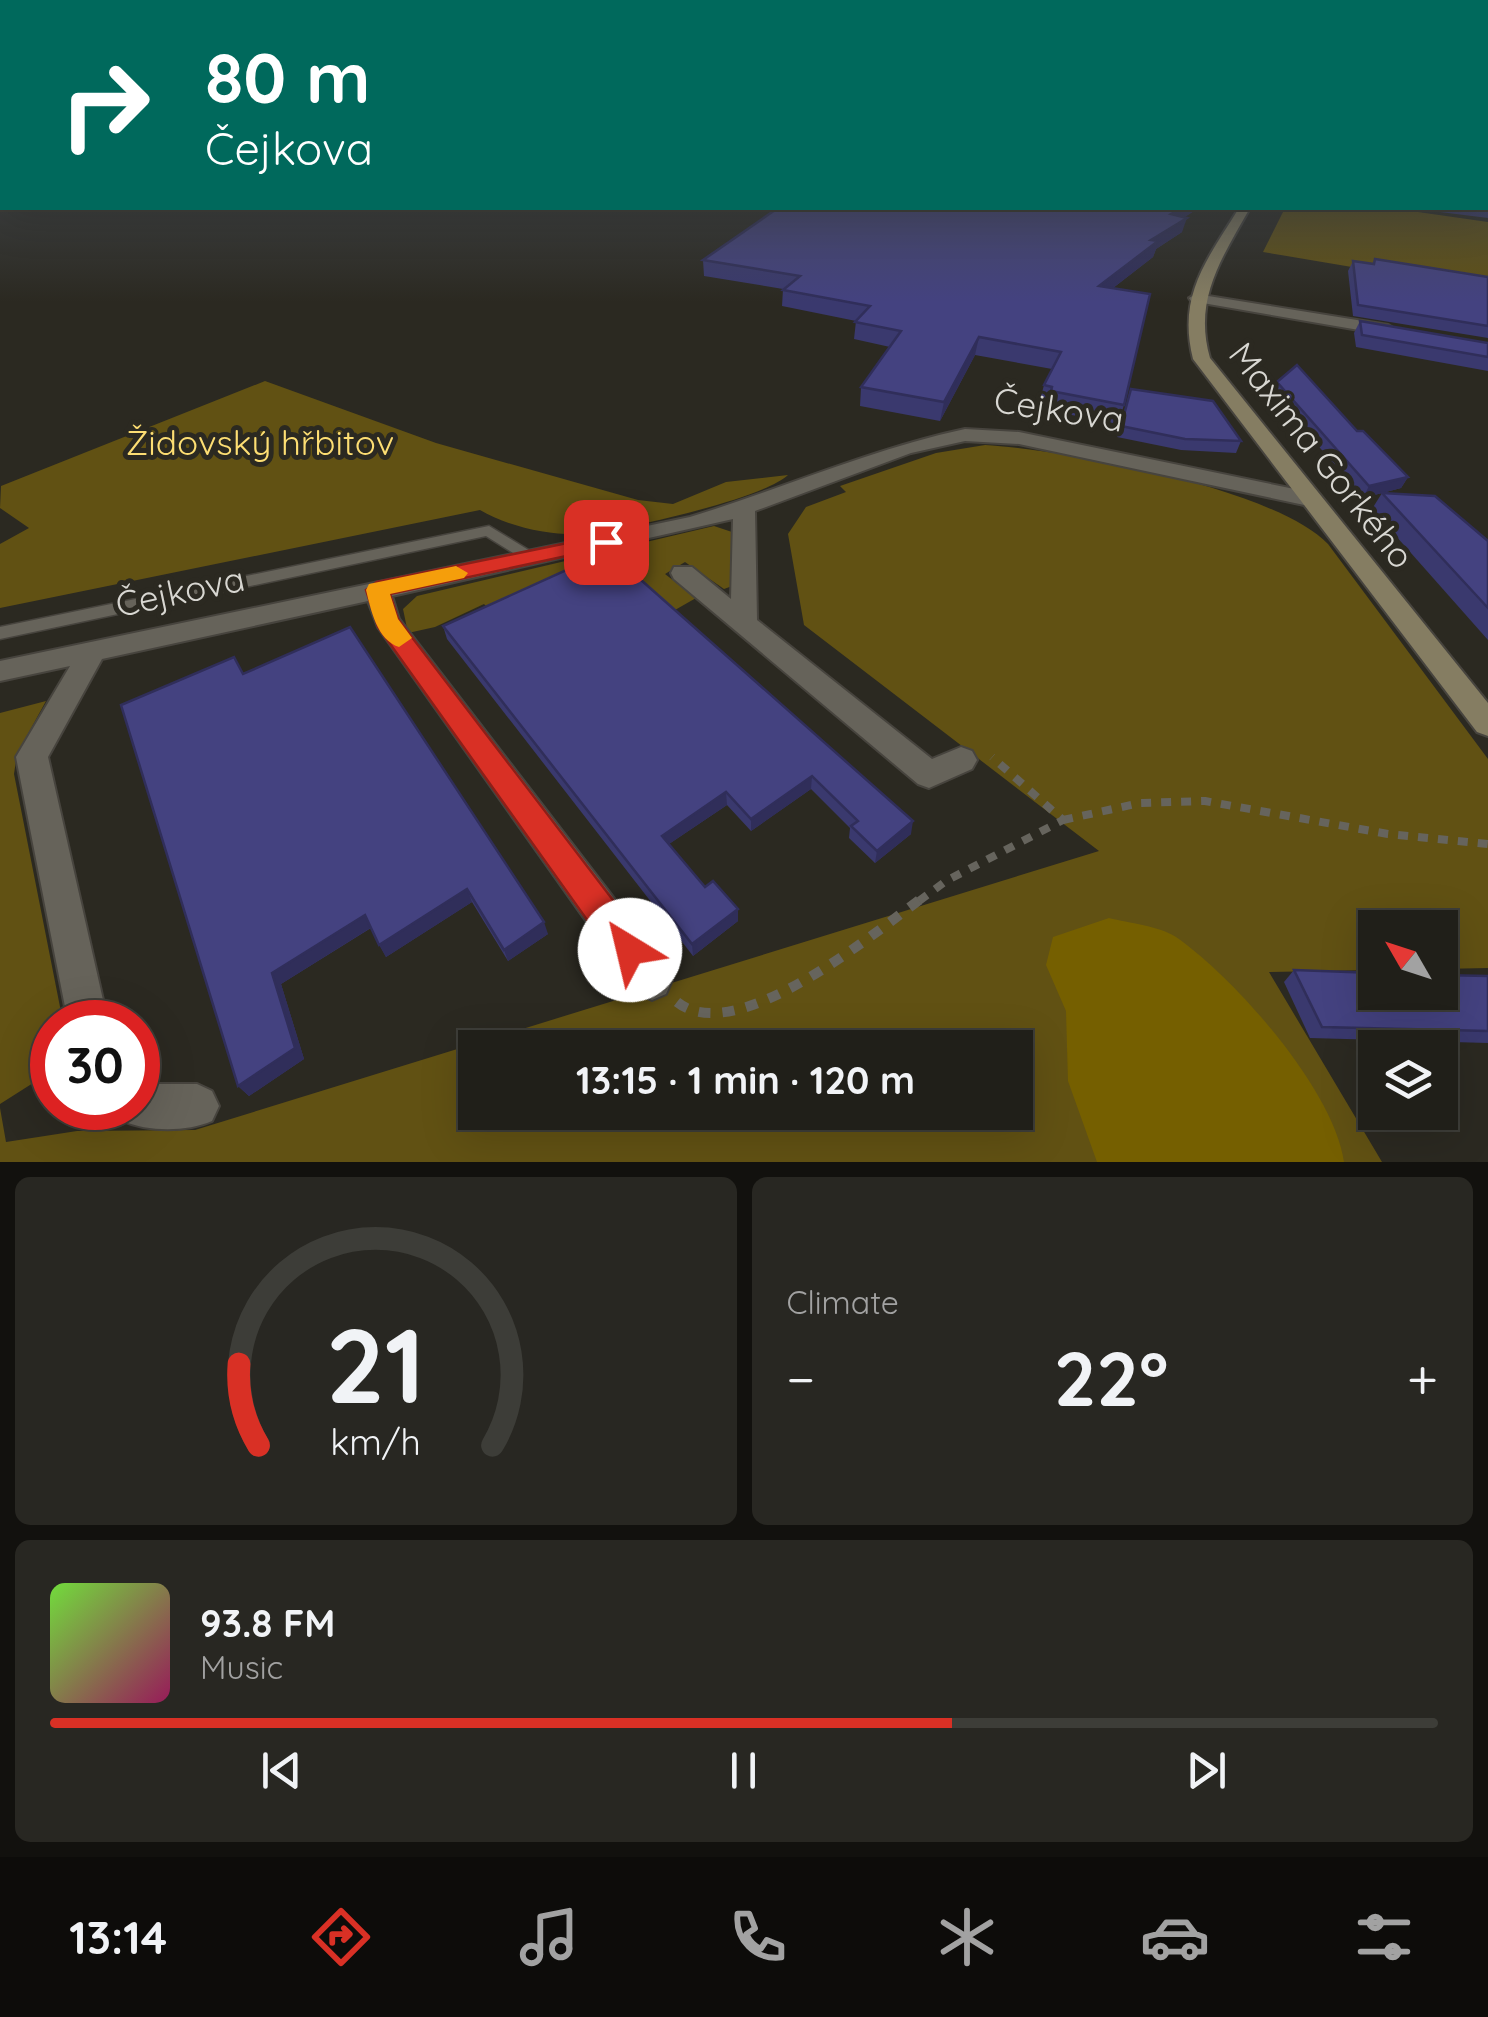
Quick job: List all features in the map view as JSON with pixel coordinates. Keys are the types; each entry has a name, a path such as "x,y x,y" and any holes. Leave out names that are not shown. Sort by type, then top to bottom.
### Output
{"street":[{"name":"Maxima Gorkého","path":"1243,210 1196,298 1192,333 1202,359 1488,724"},
{"path":"1196,298 1410,334"},
{"name":"Čejkova","path":"0,671 744,509 940,438 988,434 1310,499"},
{"path":"744,509 744,623"},
{"path":"683,574 929,775 961,760"},
{"path":"377,590 387,621 652,980"},
{"path":"83,1000 32,757 93,651"},
{"path":"160,1106 196,1106"}],"lane":[{"path":"0,633 489,531 532,557"}],"path":[{"path":"961,760 985,750 1021,788 1063,820"},
{"path":"652,980 687,1010 749,1009 816,975 946,881 1063,820 1140,803 1206,801 1388,834 1488,844"}],"green space":[{"path":"1284,210 1404,210 1488,222 1488,290 1263,252"},
{"name":"Židovský hřbitov","path":"265,381 436,443 638,500 673,504 726,482 788,475 751,494 722,503 601,532 544,532 517,526 480,510 0,608 0,544 29,528 0,508 1,486"},
{"path":"985,445 1020,448 1114,464 1217,489 1301,524 1328,544 1488,759 1488,968 1458,969 1458,910 1358,910 1358,970 1269,972 1358,1122 1358,1130 1363,1130 1382,1162 0,1162 0,1108 6,1142 77,1131 195,1130 458,1049 458,1130 1033,1130 1033,1030 519,1030 1099,851 804,625 788,534 806,507 846,492 840,486 936,453"},
{"path":"714,526 732,532 735,585 724,589 685,562 665,574 696,598 668,614 496,616 484,604 435,627 408,633 403,609 417,596"},
{"path":"46,701 17,754 14,774 59,1000 30,1000 30,1085 0,1104 0,713"}],"shaded area":[{"path":"1109,918 1169,933 1226,979 1302,1070 1322,1102 1344,1162 1097,1162 1068,1081 1066,1011 1046,965 1053,937"}],"building":[{"path":"775,210 1178,210 1171,214 1187,218 1151,240 1158,241 1099,286 1150,294 1124,405 1051,391 1052,387 1044,385 1061,352 979,337 944,402 861,387 901,331 855,322 870,306 783,290 800,276 703,260"},
{"path":"1375,259 1488,277 1488,326 1358,305 1353,261 1374,264"},
{"path":"1360,321 1488,343 1488,357 1362,335"},
{"path":"1297,365 1357,431 1363,431 1408,477 1369,486 1277,382"},
{"path":"1131,389 1213,401 1241,441 1185,439 1121,426"},
{"path":"1382,493 1435,496 1488,541 1488,608"},
{"path":"623,564 913,821 877,851 851,826 858,821 812,776 751,819 726,792 662,836 705,887 713,881 738,909 692,944 443,626 573,567 587,581"},
{"path":"350,627 544,922 504,950 467,889 379,945 365,915 272,973 295,1048 238,1086 121,705 234,657 243,674"},
{"path":"1294,970 1358,972 1358,1010 1458,1010 1458,975 1488,976 1488,1031 1322,1027"}],"slow traffic":[{"path":"399,638 387,621 377,590 456,573"}],"route":[{"path":"606,542 377,590 387,621 630,950"}]}
